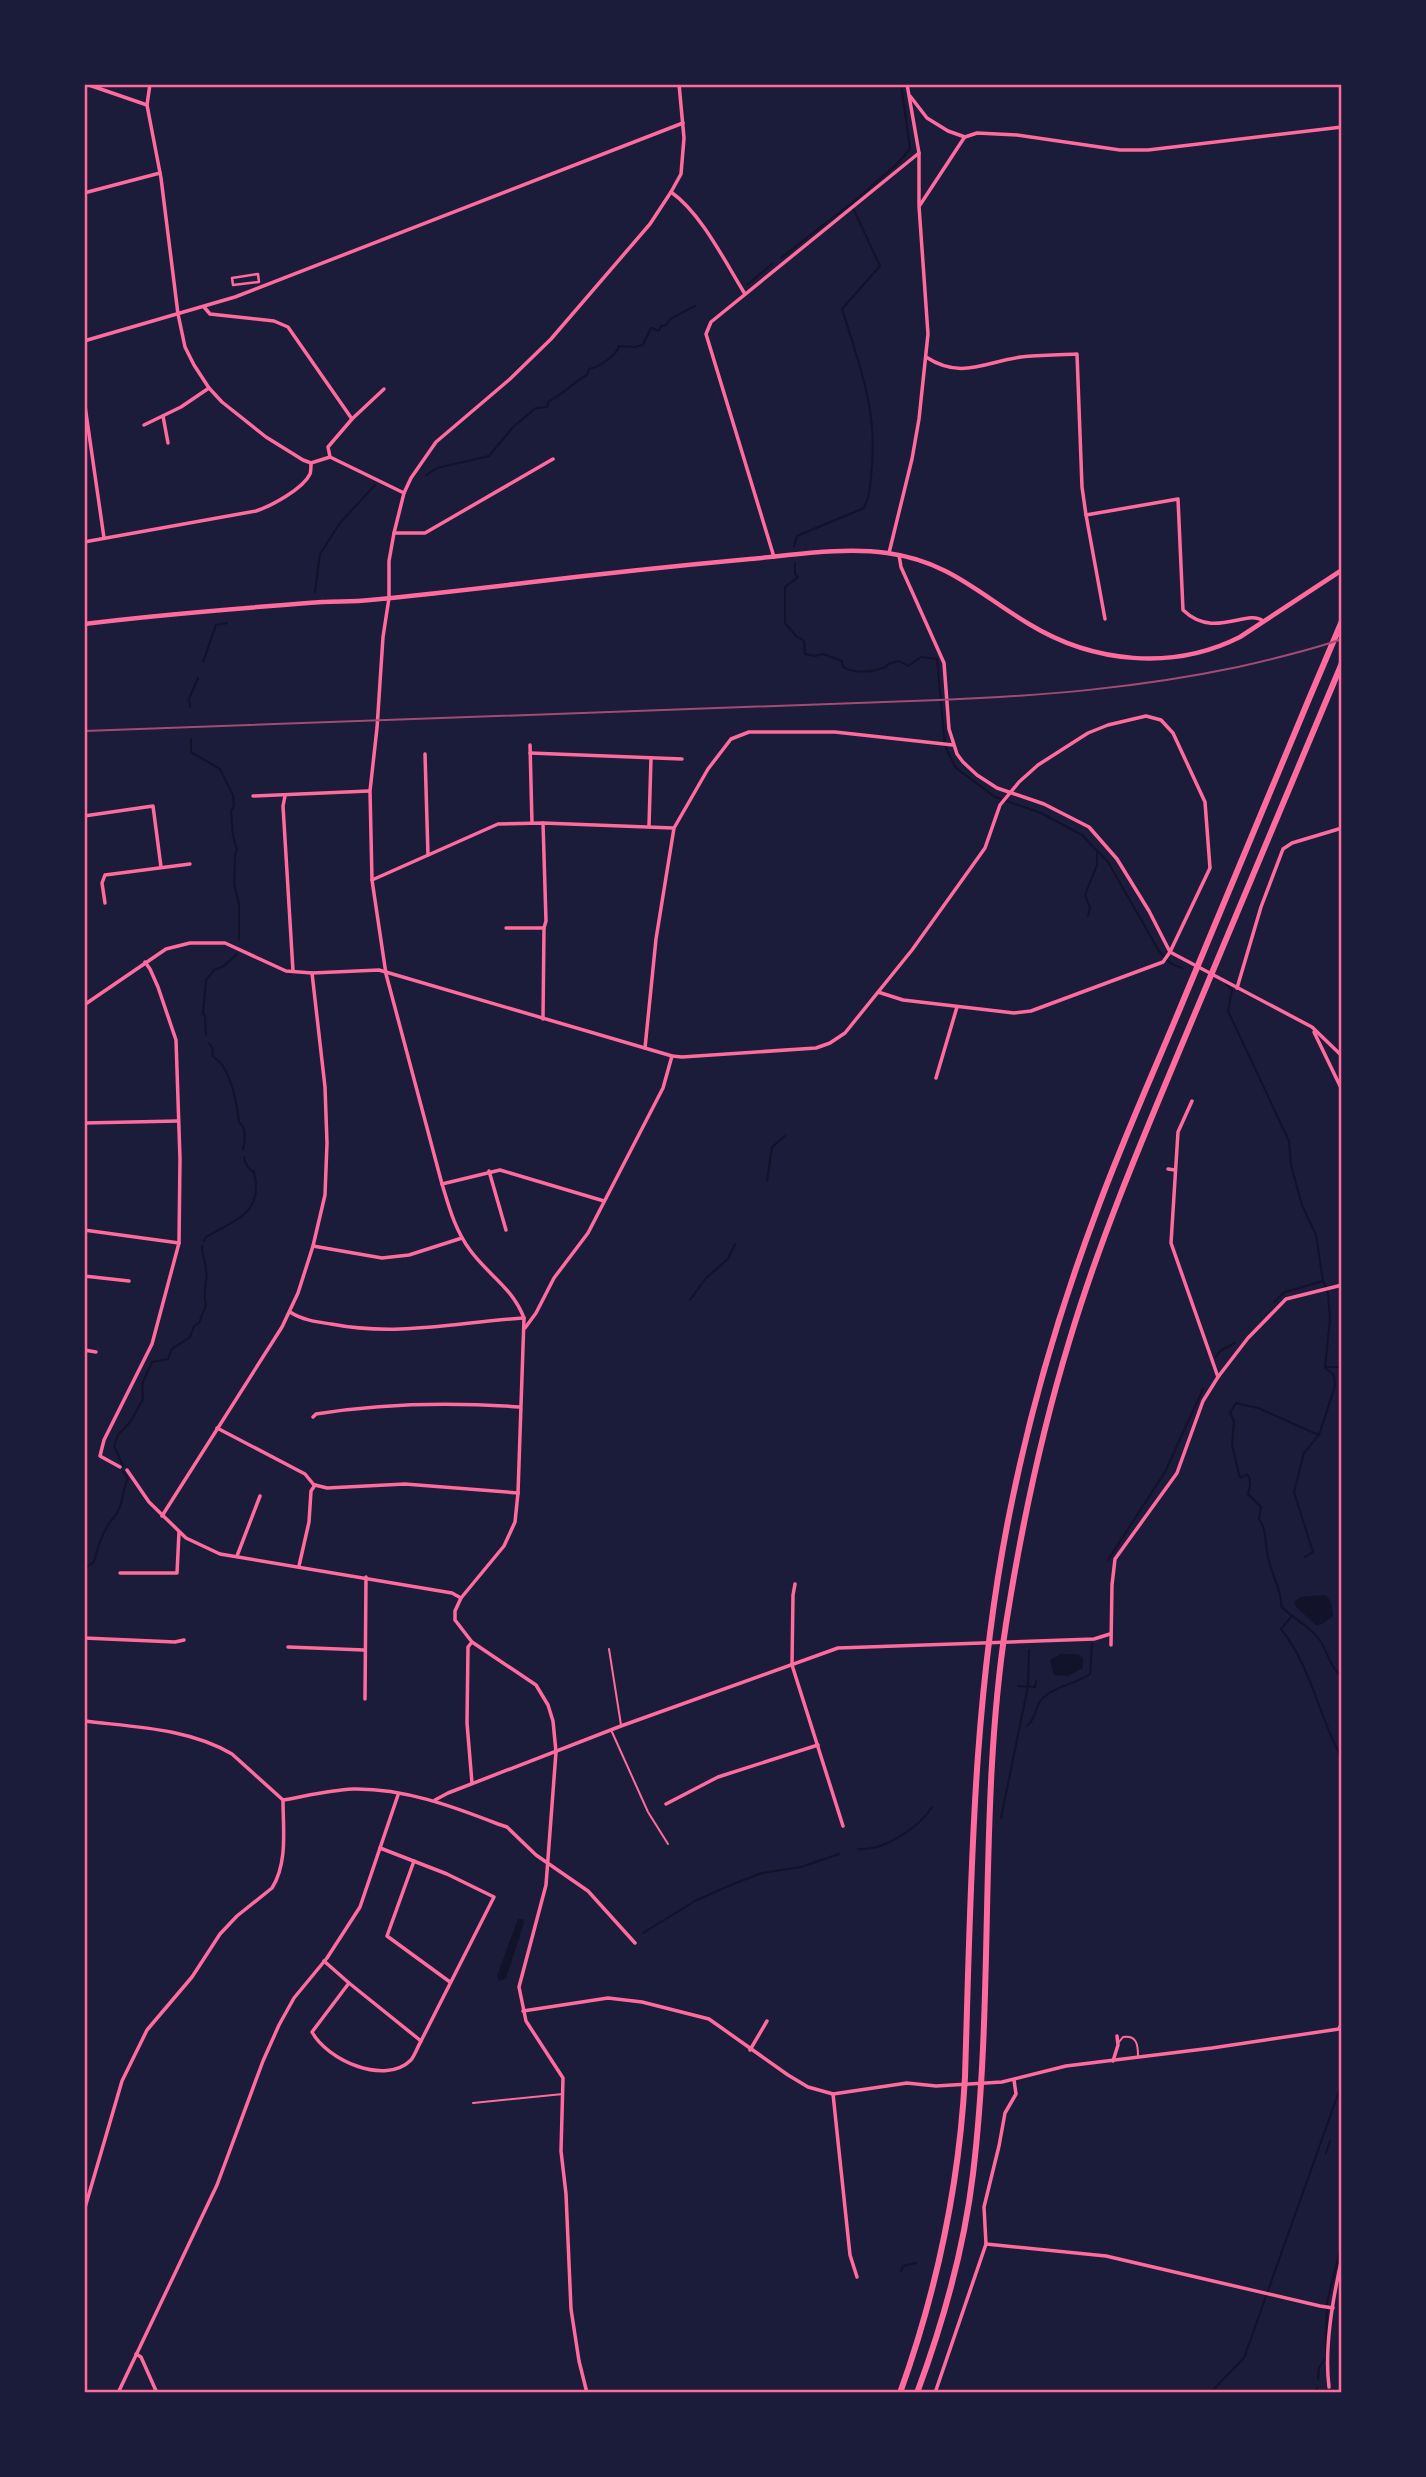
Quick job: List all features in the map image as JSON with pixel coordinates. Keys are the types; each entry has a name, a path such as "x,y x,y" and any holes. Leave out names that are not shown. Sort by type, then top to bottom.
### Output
{"highway":[{"path":"900,2393 926,2318 950,2212 962,2128 975,1777 986,1655 1011,1507 1052,1342 1096,1213 1342,621"},
{"path":"917,2393 951,2285 973,2180 981,2074 992,1753 1002,1654 1025,1512 1068,1344 1111,1217 1342,663"}],"street":[{"path":"86,84 146,104"},
{"path":"150,84 146,104 160,173 178,314 185,347 209,388 266,437 303,460 311,463 330,457 404,493"},
{"path":"587,2393 571,2309 566,2194 561,2151 564,2094 561,2073 526,2021 519,1987 546,1885 556,1752 553,1721 544,1695 536,1685 472,1642 455,1620 454,1611 461,1598 504,1546 515,1522 524,1318 515,1298 470,1250 452,1219 386,974 372,880 370,791 383,637 389,598 389,561 404,493 436,442 510,379 551,339 650,224 681,174 683,123 679,84"},
{"path":"889,553 912,459 928,334 919,206 919,153 907,84"},
{"path":"908,94 927,118 948,131 965,137 977,134 1017,135 1119,150 1148,150 1342,127"},
{"path":"84,341 235,297 683,123"},
{"path":"919,206 965,137"},
{"path":"774,557 706,334 711,322 919,153"},
{"path":"84,193 160,173"},
{"path":"671,192 683,201 745,294"},
{"path":"258,274 259,282 233,285 232,278 258,274"},
{"path":"204,307 210,314 274,321 288,327 352,419"},
{"path":"926,357 940,366 964,368 990,366 1023,357 1077,354 1082,487 1105,619"},
{"path":"144,425 209,388"},
{"path":"330,457 328,447 352,419 384,389"},
{"path":"84,399 104,538"},
{"path":"163,416 168,443"},
{"path":"394,533 425,533 554,459"},
{"path":"84,542 246,515 269,507 282,500 310,475 311,463"},
{"path":"1086,515 1178,499 1184,610 1194,620 1204,623 1218,624 1255,617 1263,621"},
{"path":"84,624 174,613 389,598 616,572 860,550 898,555 953,573 1031,626 1063,641 1105,655 1150,659 1196,654 1222,646 1342,570"},
{"path":"898,555 944,663 947,716 953,745 970,769 1008,795 1044,804 1089,827 1117,859 1149,911 1170,953 1312,1027 1342,1056"},
{"path":"84,1005 145,962 176,945 225,943 276,968 312,973 379,970 672,1056 816,1048 830,1043 845,1032 912,950 985,848 1000,805 1038,765 1088,733 1146,716 1161,720 1174,733 1205,802 1210,868 1170,953 1163,962 1031,1011 1014,1013 903,1000 878,992"},
{"path":"645,1048 656,939 674,828 724,747 740,734 759,732 872,734 953,745"},
{"path":"530,745 532,823"},
{"path":"530,753 681,759"},
{"path":"425,754 428,855"},
{"path":"649,826 651,758"},
{"path":"253,796 370,791"},
{"path":"285,796 293,972"},
{"path":"84,816 153,806 161,867"},
{"path":"543,823 547,921 544,928 543,1019"},
{"path":"372,880 498,824 674,828"},
{"path":"1237,988 1261,907 1283,849 1292,842 1342,828"},
{"path":"104,903 102,883 105,875 190,864"},
{"path":"506,928 544,928"},
{"path":"120,1467 100,1456 104,1440 152,1344 179,1243 177,1059 174,1031 158,987 145,962"},
{"path":"162,1516 290,1312 313,1246 325,1195 327,1143 322,1061 312,973"},
{"path":"936,1077 957,1007"},
{"path":"1312,1027 1342,1090"},
{"path":"525,1328 554,1278 588,1233 663,1088 672,1056"},
{"path":"1192,1101 1178,1132 1171,1243 1218,1377"},
{"path":"84,1123 178,1121"},
{"path":"1168,1169 1175,1170"},
{"path":"442,1184 500,1170 604,1201"},
{"path":"489,1171 506,1230"},
{"path":"84,1230 179,1243"},
{"path":"313,1246 382,1258 409,1255 462,1238"},
{"path":"84,1276 129,1281"},
{"path":"1111,1645 1115,1559 1177,1474 1203,1401 1218,1377 1248,1338 1286,1299 1342,1285"},
{"path":"290,1312 297,1317 317,1322 392,1330 524,1318"},
{"path":"84,1350 96,1352"},
{"path":"313,1417 357,1408 404,1404 520,1407"},
{"path":"217,1428 304,1474 315,1485 327,1488 405,1484 518,1493"},
{"path":"127,1470 149,1502 179,1532 197,1545 220,1554 366,1577 452,1593 461,1598"},
{"path":"299,1566 309,1522 311,1491 315,1485"},
{"path":"237,1556 260,1496"},
{"path":"120,1573 177,1573 179,1532"},
{"path":"365,1699 366,1577"},
{"path":"795,1584 792,1665 842,1826"},
{"path":"435,1800 472,1783 621,1726 838,1648 1094,1639 1110,1634"},
{"path":"84,1638 175,1642 184,1640"},
{"path":"472,1642 468,1647 466,1693 472,1783"},
{"path":"288,1647 364,1650"},
{"path":"84,1721 163,1731 222,1748 283,1800 282,1852 276,1882 220,1934 192,1977 147,2030 122,2081 84,2211"},
{"path":"666,1804 718,1777 818,1745"},
{"path":"283,1800 349,1789 372,1790 435,1800 507,1828 548,1864 588,1891 635,1943"},
{"path":"118,2393 217,2185 271,2040 294,1998 324,1961 360,1907 398,1795"},
{"path":"349,1983 312,2032 317,2042 350,2066 390,2071 411,2060 494,1897 447,1874 380,1848"},
{"path":"414,1861 387,1936 450,1982"},
{"path":"324,1961 421,2040"},
{"path":"523,2011 608,1997 709,2019 750,2050 808,2087 833,2094 907,2083 936,2086 1002,2082 1066,2066 1339,2029 1342,2022"},
{"path":"750,2050 767,2021"},
{"path":"1113,2061 1118,2045 1116,2036"},
{"path":"935,2393 986,2244 984,2207 1005,2113 1016,2094 1014,2080"},
{"path":"833,2094 850,2255 858,2277"},
{"path":"986,2244 1106,2256 1332,2307"},
{"path":"1329,2387 1332,2307 1342,2258"},
{"path":"136,2354 141,2357 157,2393"}],"lane":[{"path":"609,1649 621,1726"},
{"path":"611,1731 649,1812 668,1844"},
{"path":"1118,2045 1123,2037 1135,2039 1138,2057"},
{"path":"473,2103 564,2094"}],"shaded area":[{"path":"1326,1595 1331,1602 1333,1616 1322,1624 1316,1625 1294,1602 1301,1597"},
{"path":"1060,1654 1078,1654 1083,1658 1083,1668 1068,1676 1054,1675 1050,1660"},
{"path":"518,1919 523,1919 524,1923 506,1978 499,1981 497,1976"}],"waterway":[{"path":"794,546 797,536 864,508 868,497 872,466 872,425 860,367 842,309 880,266 851,204 896,165 910,149 901,84"},
{"path":"781,258 849,205"},
{"path":"747,285 772,264"},
{"path":"426,475 437,468 489,456 513,427 536,408 547,407 549,401 587,375 589,369 607,360 619,346 643,345 651,328 659,331 670,319 695,306"},
{"path":"315,592 320,554 340,523 375,485"},
{"path":"795,563 795,574 798,577 785,587 785,623 804,641 805,654 823,654 842,661 843,667 858,671 881,669 899,661 908,666 921,657 937,659 945,746 956,768 995,797 1041,813 1082,835 1108,862 1159,951 1170,963 1182,968"},
{"path":"203,662 216,625 227,623"},
{"path":"190,707 189,699 198,678"},
{"path":"191,739 191,752 220,769 233,795 234,806 231,811 237,850 234,884 239,904 239,940"},
{"path":"1088,916 1090,908 1085,895 1097,865 1097,851"},
{"path":"206,1035 203,1014 206,980 214,970 224,966 237,954"},
{"path":"1226,984 1232,990 1228,1011 1289,1141 1291,1165 1302,1205 1316,1235 1323,1281 1328,1293 1330,1319 1325,1368 1334,1375 1335,1386 1319,1435 1258,1408 1236,1403 1230,1413 1234,1421 1232,1445 1240,1478 1247,1474 1249,1476 1248,1494 1261,1507 1259,1519 1265,1532 1268,1557 1280,1594 1281,1606 1319,1639 1334,1669 1342,1676"},
{"path":"209,1043 213,1049 212,1054 223,1066 232,1086 239,1122 244,1131 243,1150"},
{"path":"767,1181 772,1147 785,1136"},
{"path":"204,1241 206,1237 237,1220 251,1206 256,1186 254,1172 247,1166 244,1157"},
{"path":"690,1300 706,1278 728,1259 735,1244"},
{"path":"123,1466 114,1446 118,1435 131,1421 143,1399 142,1384 152,1362 168,1359 172,1349 190,1337 206,1305 202,1246"},
{"path":"1274,1302 1285,1292 1323,1281"},
{"path":"1216,1357 1220,1351 1235,1343"},
{"path":"1326,1367 1342,1367"},
{"path":"1108,1560 1165,1472 1203,1389"},
{"path":"1305,1557 1313,1552 1294,1492 1304,1453 1318,1436"},
{"path":"84,1569 94,1562 103,1534 120,1507 128,1479 123,1471"},
{"path":"1291,1617 1281,1629 1300,1659 1342,1759"},
{"path":"1027,1726 1044,1697 1090,1674 1092,1644"},
{"path":"1001,1818 1028,1686 1029,1650"},
{"path":"1018,1686 1035,1687 1036,1681"},
{"path":"858,1849 878,1847 900,1837 932,1807"},
{"path":"643,1933 695,1901 733,1884 762,1873 801,1867 839,1854"},
{"path":"1210,2393 1244,2358 1342,2083"},
{"path":"1338,2095 1342,2103"},
{"path":"1326,2153 1330,2141"},
{"path":"1318,2380 1319,2368 1326,2357 1327,2302 1342,2242"},
{"path":"901,2271 903,2266 916,2263"},
{"path":"1314,2393 1317,2388"}],"railway":[{"path":"84,731 1015,696 1126,686 1201,674 1277,658 1342,639"}]}
